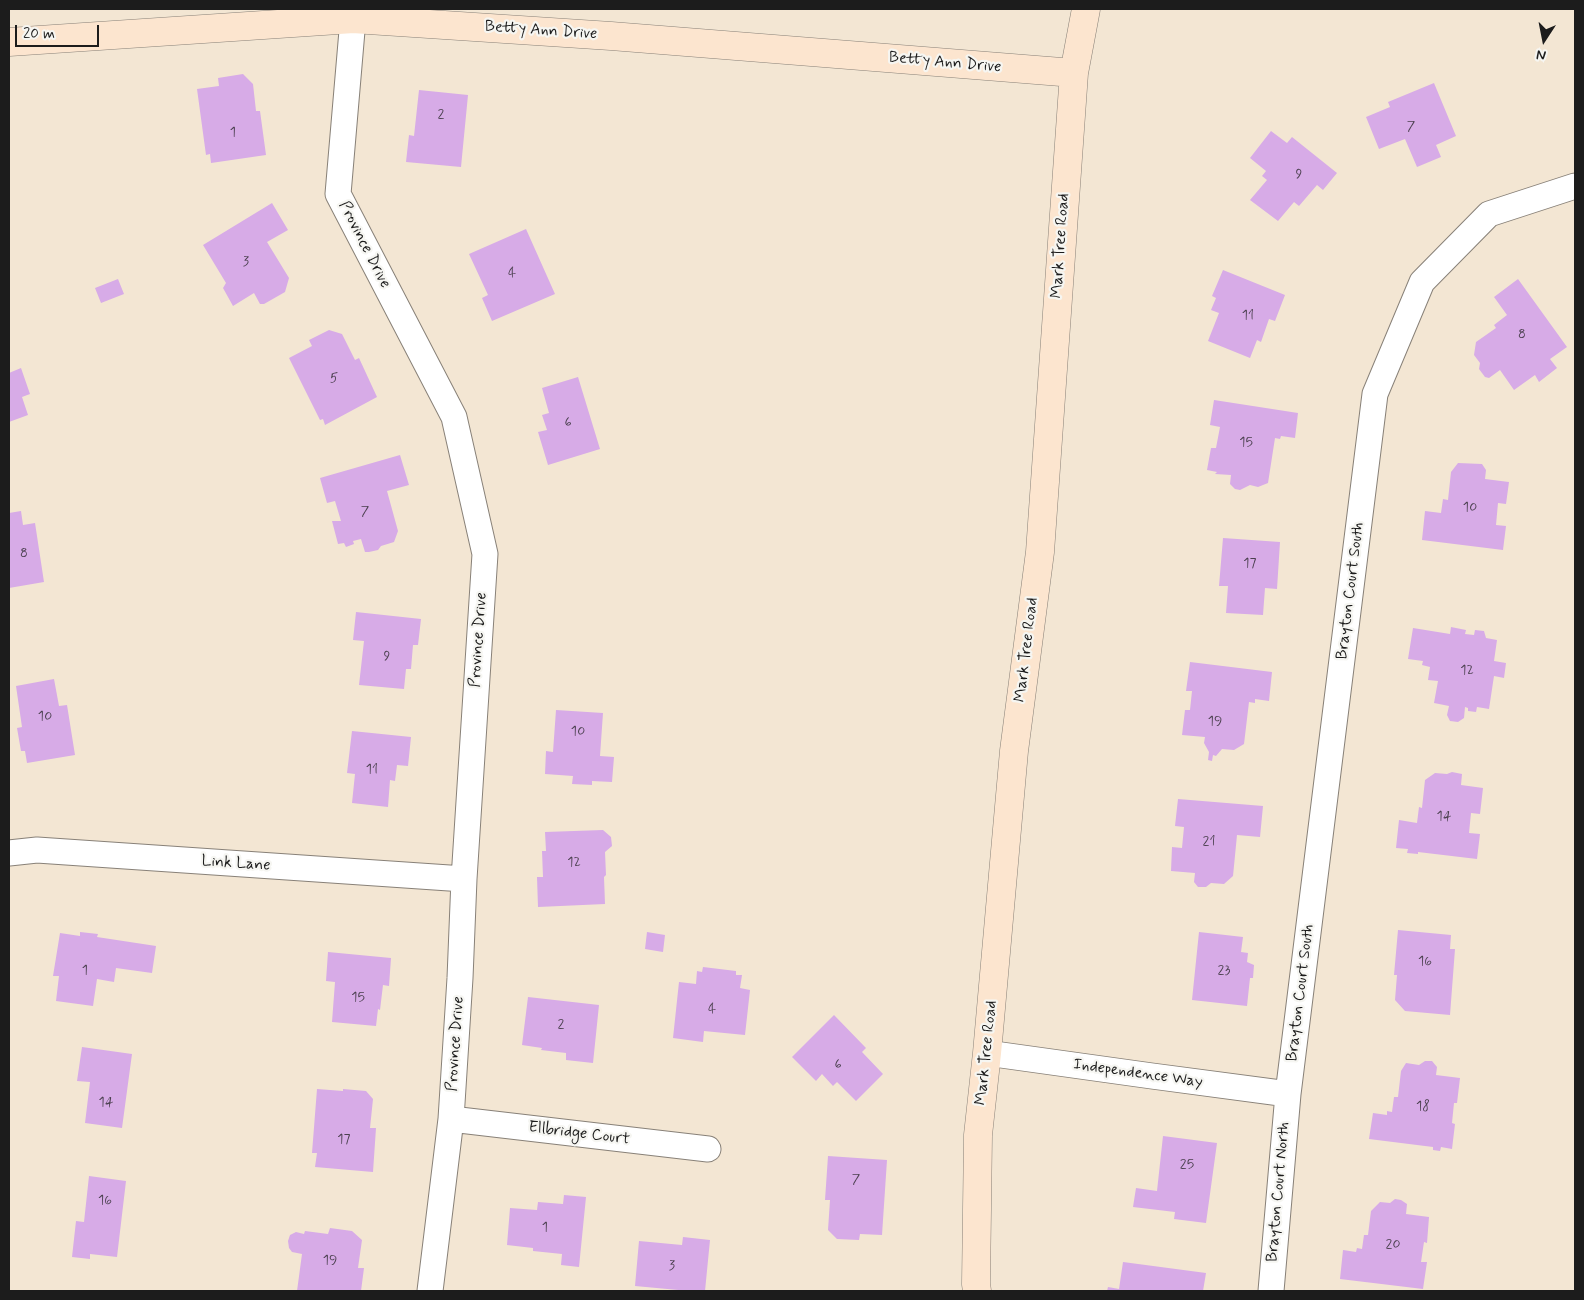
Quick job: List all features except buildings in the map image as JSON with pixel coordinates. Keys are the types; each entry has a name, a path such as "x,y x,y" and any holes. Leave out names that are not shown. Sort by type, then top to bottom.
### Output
{"main road":[{"name":"Mark Tree Road","path":"977,1291 978,1135 1014,751 1040,552 1074,74 1086,9"},
{"name":"Betty Ann Drive","path":"9,42 353,19 611,36 1074,74"}],"street":[{"name":"Province Drive","path":"353,19 338,194 454,417 485,554 451,1119 430,1291"},
{"name":"Brayton Court South","path":"1288,1094 1375,394 1422,282 1489,214 1575,186"},
{"name":"Link Lane","path":"9,853 37,850 464,879"},
{"name":"Independence Way","path":"987,1053 1288,1094"},
{"name":"Brayton Court North","path":"1271,1291 1288,1094"},
{"name":"Ellbridge Court","path":"451,1119 708,1149"}]}
